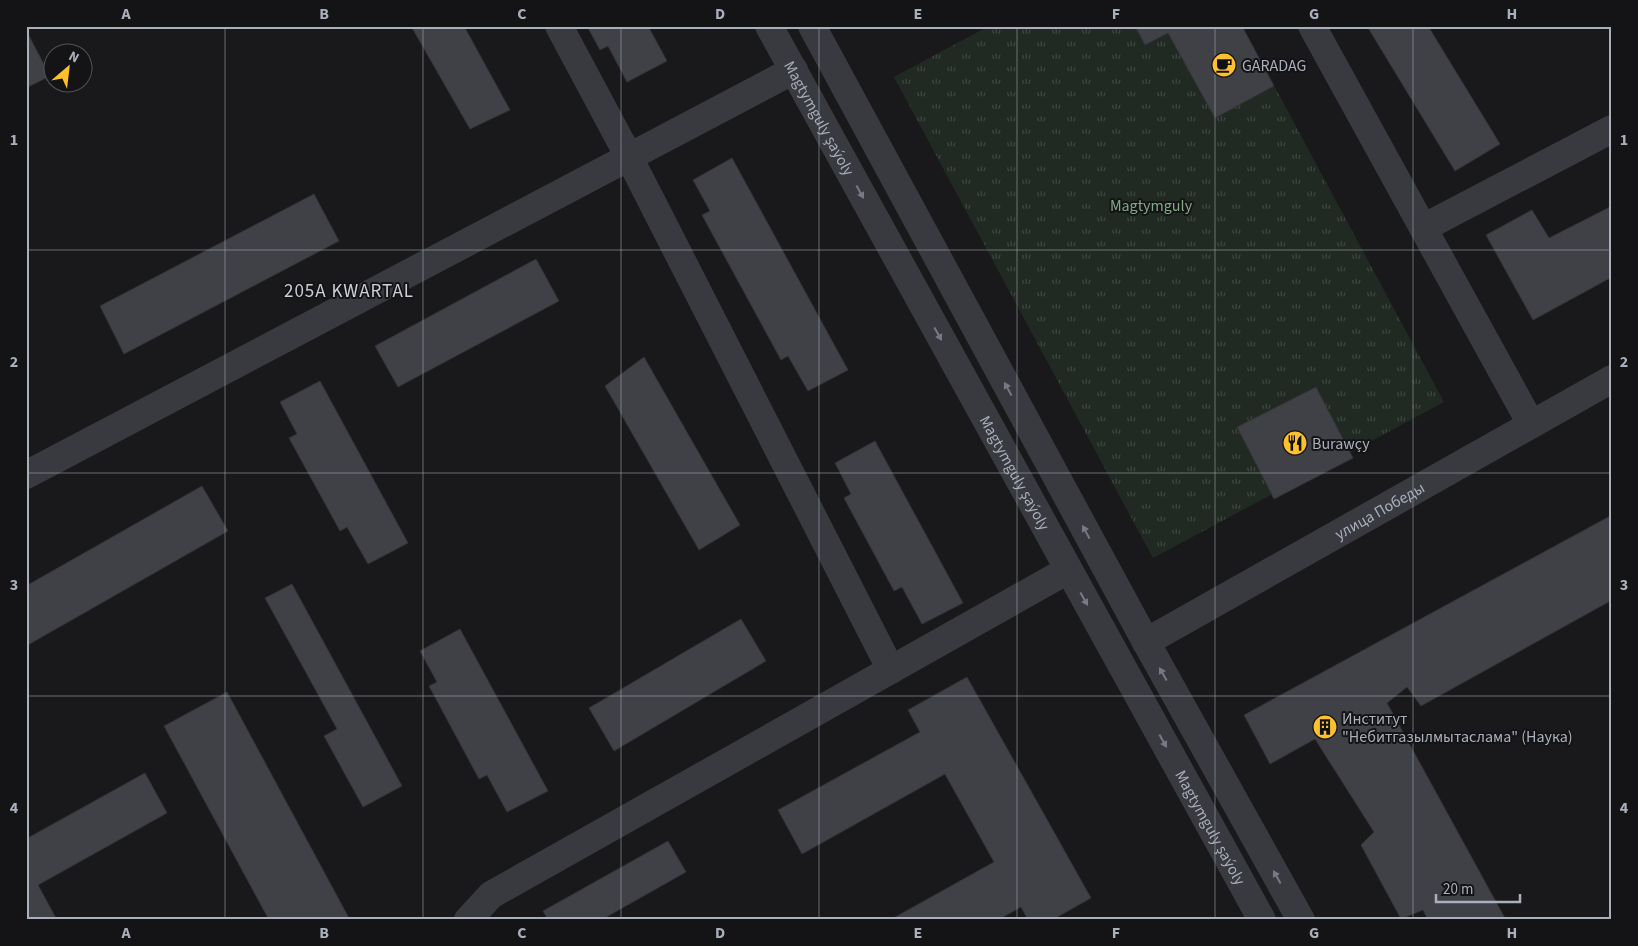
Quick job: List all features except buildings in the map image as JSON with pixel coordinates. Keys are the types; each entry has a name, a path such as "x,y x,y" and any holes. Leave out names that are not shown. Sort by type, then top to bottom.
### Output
{"street":[{"path":"559,26 629,157 891,670"},
{"name":"Magtymguly şaýoly","path":"769,26 1262,920"},
{"name":"Magtymguly şaýoly","path":"812,26 1146,642 1301,920"},
{"path":"1312,26 1531,424"},
{"path":"26,475 794,70"},
{"path":"1423,228 1612,129"},
{"name":"улица Победы","path":"1146,642 1612,379"},
{"path":"468,920 491,895 1068,570"}],"green space":[{"name":"Magtymguly","path":"989,26 1242,26 1444,402 1153,558 894,77"}],"place":[{"name":"GARADAG","path":"1224,65"},
{"name":"Burawçy","path":"1295,443"},
{"name":"Институт \"Небитгазылмытаслама\" (Наука)","path":"1325,727"}],"district":[{"name":"205A KWARTAL","path":"349,290"}]}
